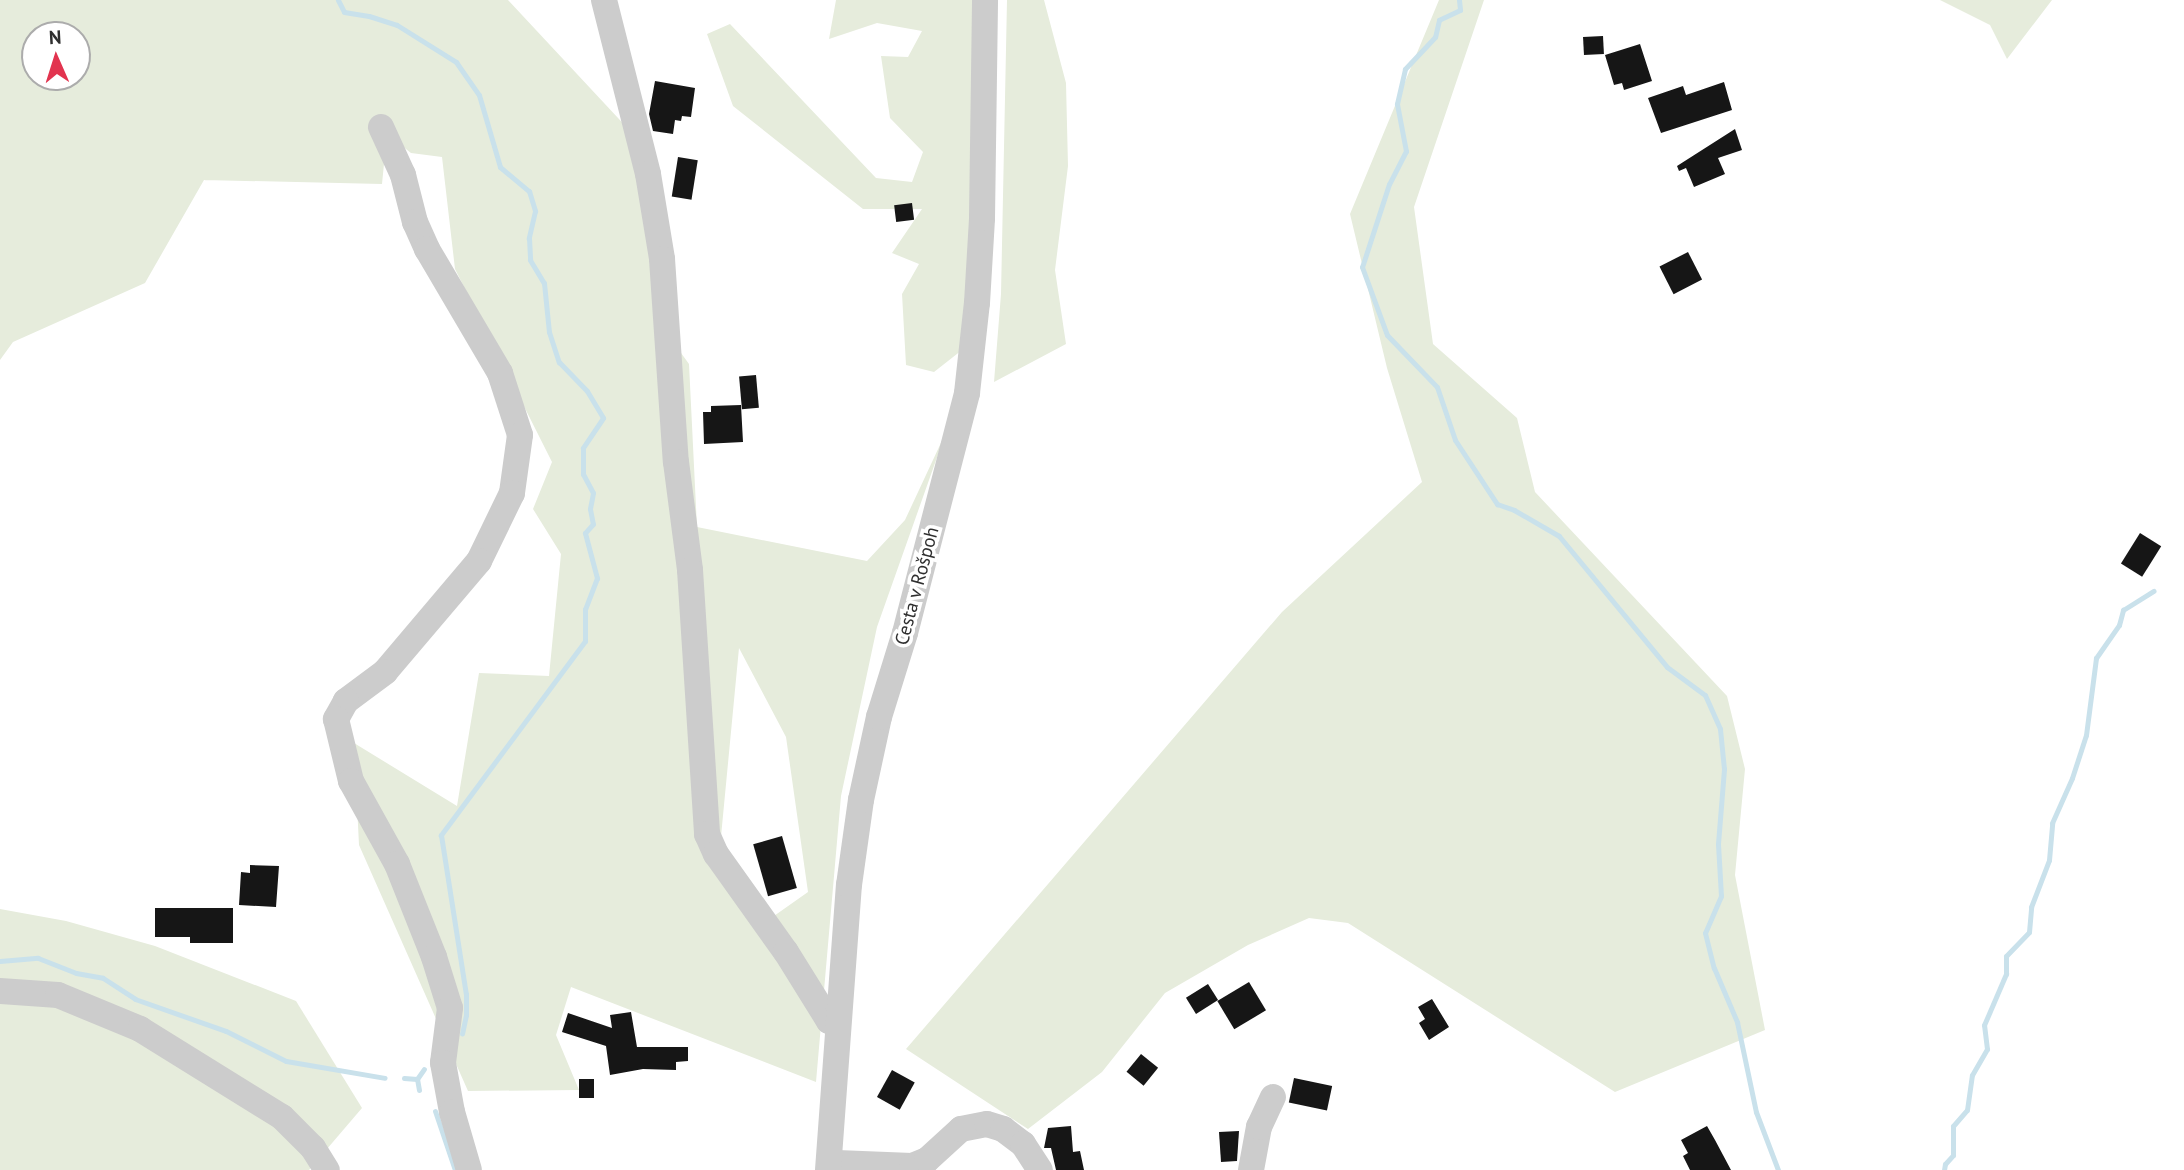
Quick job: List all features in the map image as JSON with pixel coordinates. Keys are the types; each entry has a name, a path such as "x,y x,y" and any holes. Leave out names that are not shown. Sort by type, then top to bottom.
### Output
{"street":[{"path":"604,0 648,174 662,259 676,462 692,596 707,834 716,855 786,952 829,1021 837,1024"},
{"name":"Cesta v Rošpoh","path":"835,1165 837,1024 849,885 861,800 879,717 905,634 967,393 977,303 982,218 985,0"},
{"path":"381,127 403,175 415,222 427,249 500,373 520,435 512,493 479,561 409,646 385,672 346,701 336,719 351,781 397,864 434,957 450,1008 443,1063 452,1112 469,1170"},
{"path":"0,991 58,995 140,1029 282,1117 313,1148 327,1170"},
{"path":"1251,1170 1259,1127 1273,1097"},
{"path":"835,1165 912,1166 927,1160 961,1129 987,1124 1003,1129 1023,1144 1040,1170"}],"green space":[{"path":"0,0 508,0 632,133 646,225 655,317 689,364 697,527 867,561 905,520 946,432 877,627 841,796 816,1082 571,987 556,1035 579,1090 468,1091 359,845 354,743 457,806 479,673 549,676 561,554 533,509 552,462 455,269 442,157 411,153 387,134 382,184 204,180 145,283 13,342 0,360","holes":["739,648 786,737 808,892 764,923 718,868"]},
{"path":"836,0 975,0 976,131 962,350 934,372 906,365 902,294 919,264 892,253 922,209 863,209 733,106 707,34 730,24 876,178 912,182 923,152 890,118 881,56 908,57 922,31 877,23 829,39"},
{"path":"1007,0 1044,0 1066,83 1068,166 1055,270 1066,344 994,382 1001,294"},
{"path":"1439,0 1484,0 1414,207 1433,344 1517,418 1535,492 1727,696 1745,769 1735,875 1765,1030 1615,1092 1348,923 1309,918 1248,945 1165,993 1102,1072 1028,1129 906,1049 1282,612 1422,482 1387,368 1350,214"},
{"path":"1940,0 2052,0 2007,59 1990,25"},
{"path":"0,909 66,921 155,946 296,1001 362,1108 309,1170 0,1170"}],"building":[{"path":"1603,36 1604,54 1584,55 1583,37"},
{"path":"1640,44 1652,81 1624,90 1622,83 1614,85 1605,55"},
{"path":"655,81 695,88 691,117 682,116 681,121 675,120 673,134 653,131 649,114"},
{"path":"1724,82 1732,110 1661,133 1648,98 1683,86 1686,95"},
{"path":"1735,129 1742,150 1718,158 1725,174 1694,187 1686,168 1679,171 1677,166"},
{"path":"678,157 698,160 691,200 672,197"},
{"path":"912,203 914,220 896,222 894,205"},
{"path":"1688,252 1702,280 1674,294 1659,267"},
{"path":"756,375 759,408 742,409 739,376"},
{"path":"741,405 743,442 704,444 703,412 711,412 711,406"},
{"path":"2140,533 2161,546 2142,577 2121,564"},
{"path":"782,836 797,888 768,896 753,844"},
{"path":"250,865 279,866 276,907 239,905 241,872 250,873"},
{"path":"155,908 233,908 233,943 190,943 190,937 155,937"},
{"path":"1249,982 1266,1010 1234,1029 1217,1001"},
{"path":"1208,984 1218,1000 1196,1014 1186,998"},
{"path":"1432,999 1449,1027 1429,1040 1419,1023 1425,1019 1418,1007"},
{"path":"631,1012 637,1047 688,1047 688,1061 676,1062 676,1070 643,1069 610,1075 606,1046 562,1032 568,1013 612,1028 610,1015"},
{"path":"1141,1054 1158,1068 1144,1086 1127,1072"},
{"path":"892,1070 915,1083 900,1110 877,1097"},
{"path":"1294,1078 1332,1086 1327,1111 1289,1102"},
{"path":"579,1079 594,1079 594,1098 579,1098"},
{"path":"1071,1126 1073,1152 1080,1151 1084,1170 1056,1170 1051,1148 1044,1148 1048,1128"},
{"path":"1707,1126 1731,1170 1690,1170 1683,1156 1688,1153 1681,1140"},
{"path":"1239,1131 1237,1161 1221,1162 1219,1132"}],"waterway":[{"path":"338,0 344,12 397,25 456,62 479,95 500,167 529,191 535,211 529,238 530,260 544,283 549,332 559,362 587,391 603,418 583,448 583,474 593,493 590,509 593,524 585,533 597,578 585,609 585,641 441,835 466,994 462,1034"},
{"path":"1459,0 1460,10 1439,20 1435,37 1405,69 1397,104 1406,151 1389,184 1362,267 1387,335 1437,387 1455,440 1497,504 1514,510 1559,536 1667,667 1705,695 1720,729 1724,769 1718,844 1721,896 1705,933 1714,968 1737,1022 1756,1112 1778,1170"},
{"path":"1944,1170 1945,1164 1953,1155 1953,1126 1967,1110 1972,1075 1987,1049 1984,1025 2006,974 2006,956 2029,932 2031,907 2049,860 2052,823 2072,778 2086,735 2096,658 2119,625 2123,610 2153,591"},
{"path":"0,961 38,958 76,973 103,978 135,999 226,1031 286,1061 385,1078"},
{"path":"419,1090 417,1079 424,1069"},
{"path":"404,1078 417,1079"},
{"path":"435,1111 455,1170"}]}
